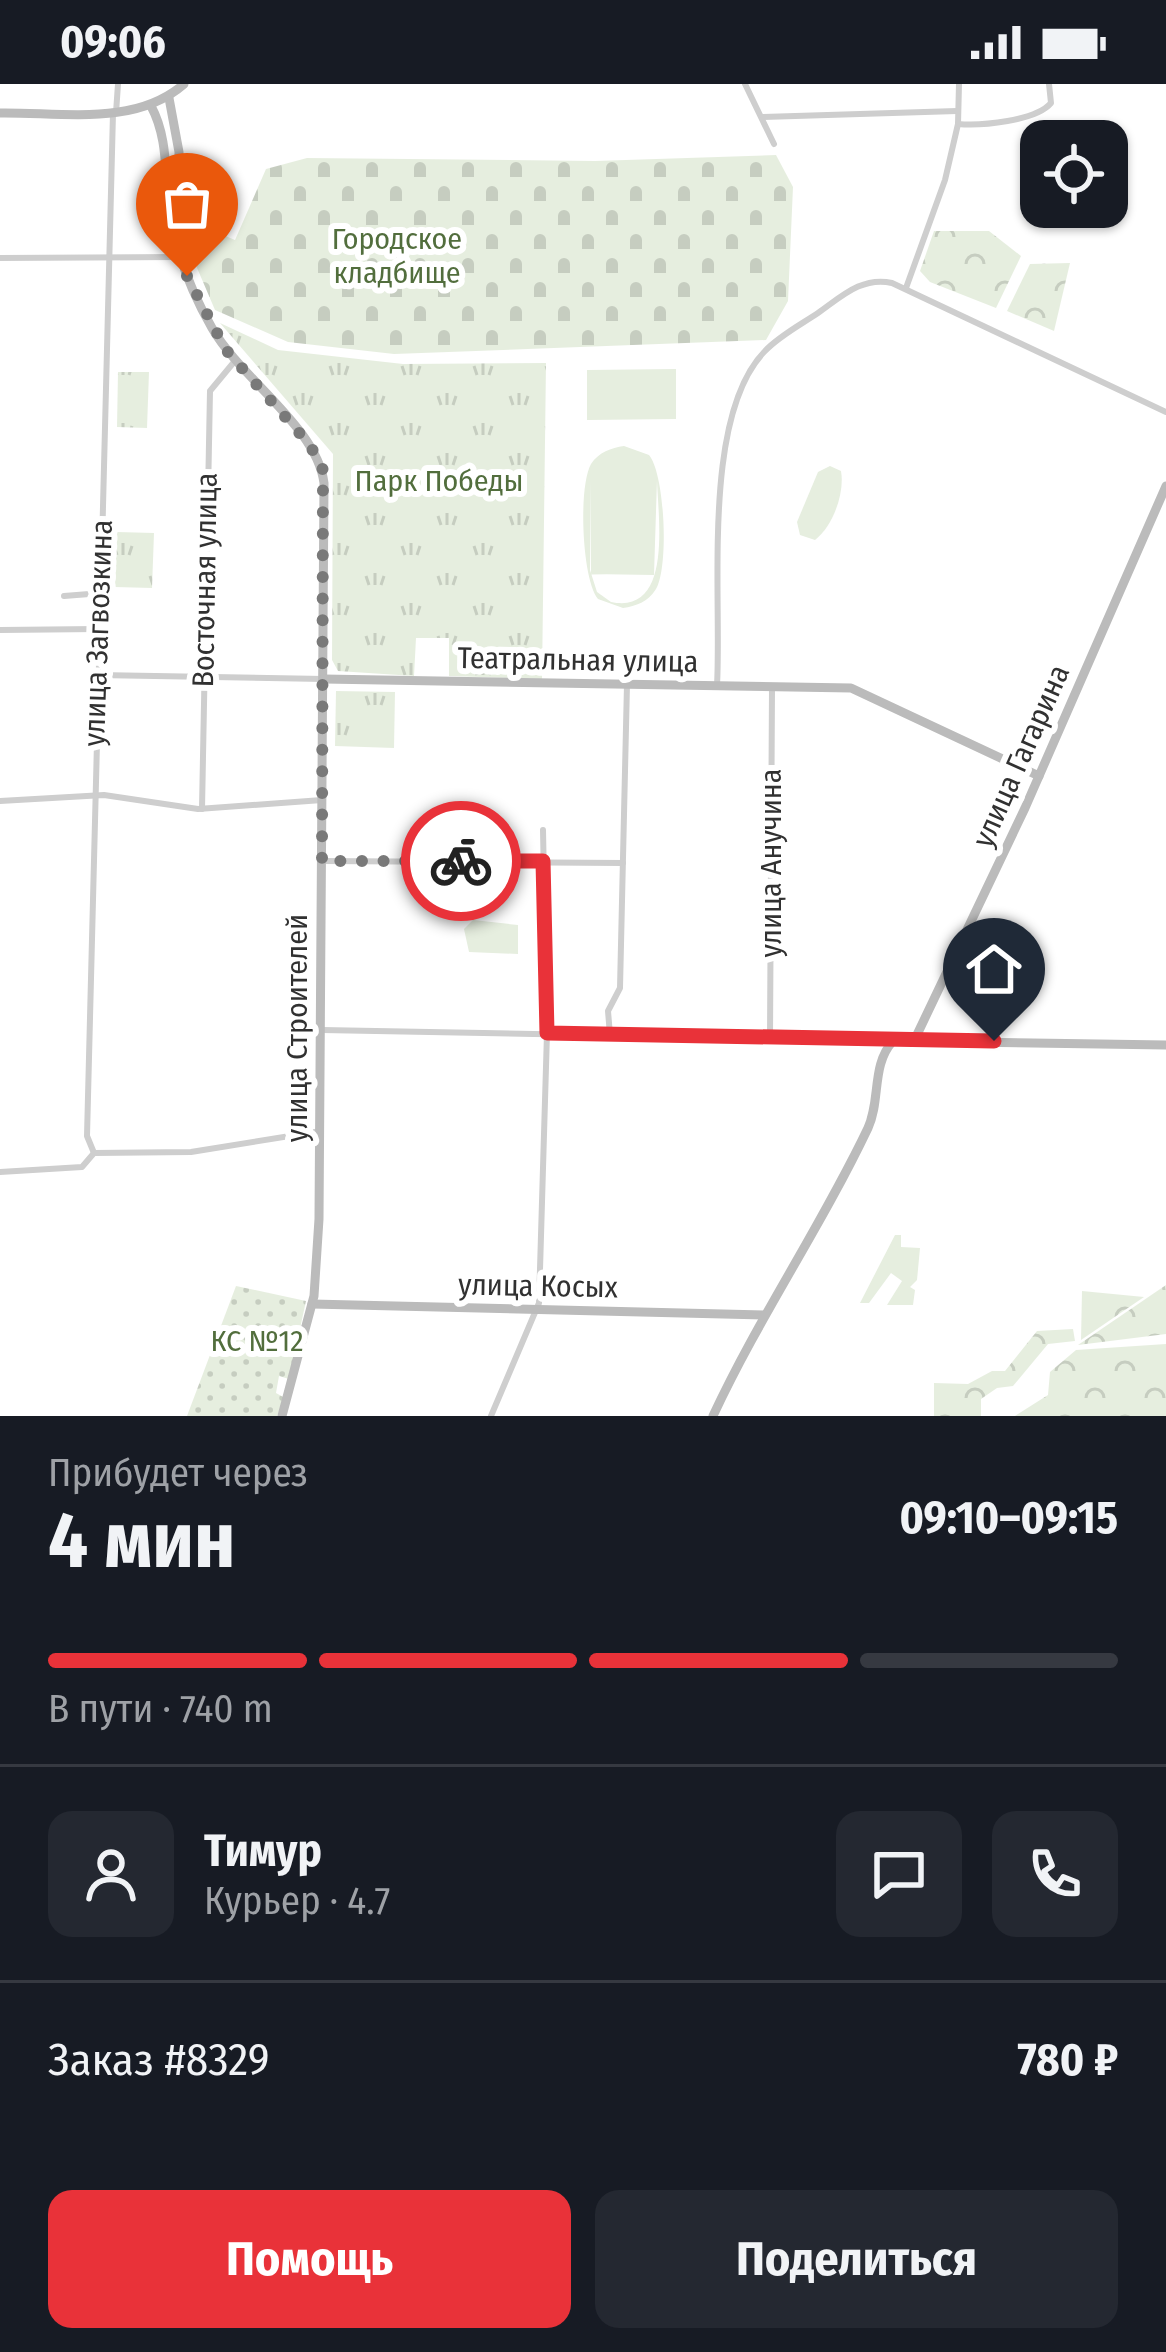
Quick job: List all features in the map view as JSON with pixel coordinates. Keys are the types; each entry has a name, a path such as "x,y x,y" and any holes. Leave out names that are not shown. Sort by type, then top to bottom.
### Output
{"street":[{"name":"улица Загвозкина","path":"94,1153 87,1136 93,796 108,260 118,84"},
{"path":"0,113 115,112 152,106 184,84"},
{"path":"745,84 774,144"},
{"path":"905,289 945,180 958,124 959,84"},
{"path":"958,124 996,126 1010,116 1042,112 1051,103 1049,84"},
{"path":"0,258 108,260 179,254 174,107 169,98"},
{"path":"152,106 175,191"},
{"path":"763,117 957,111"},
{"name":"улица Строителей","path":"179,254 204,314 234,362 310,445 323,470 321,1131 312,1304 282,1416"},
{"path":"717,686 718,550 729,416 764,352 853,289 874,280 905,289 1166,412"},
{"name":"Восточная улица","path":"202,809 210,391 234,362"},
{"name":"улица Гагарина","path":"914,1040 1040,776 1166,486"},
{"path":"64,596 102,593"},
{"path":"0,630 100,629"},
{"name":"Театральная улица","path":"97,675 851,688 1040,776"},
{"path":"610,1035 608,1011 620,988 627,684"},
{"name":"улица Анучина","path":"770,1039 772,686"},
{"path":"0,801 93,796 202,809 322,800"},
{"path":"491,1416 538,1310 547,1033 543,830"},
{"path":"322,861 623,863"},
{"path":"322,1030 1166,1045"},
{"path":"713,1416 871,1123 882,1053 893,1041"},
{"path":"0,1172 82,1167 94,1153 191,1152 321,1131"},
{"name":"улица Косых","path":"312,1304 764,1315"}],"green space":[{"name":"Городское кладбище","path":"776,155 793,187 788,301 766,340 394,354 288,342 215,310 186,242 194,223 235,240 266,169 307,158 595,161"},
{"path":"934,231 989,231 1021,256 996,308 930,282 920,271"},
{"path":"1070,263 1054,331 1007,311 1030,264"},
{"name":"Парк Победы","path":"220,323 278,350 403,364 546,363 542,679 449,676 449,638 416,638 414,676 338,671 332,660 333,454"},
{"path":"676,369 676,419 587,420 587,370"},
{"path":"118,372 149,372 147,428 117,427"},
{"path":"624,446 649,455 654,465 659,481 663,521 663,561 656,589 641,603 623,608 598,599 593,589 584,533 584,492 591,464","holes":["657,480 658,560 653,579 644,594 631,602 611,602 597,592 591,574 654,575"]},
{"path":"830,466 841,471 839,499 815,540 800,535 797,522 818,472"},
{"path":"117,532 154,533 152,588 115,587"},
{"path":"336,691 395,692 394,748 335,746"},
{"path":"473,920 518,925 518,954 469,952 464,929"},
{"path":"895,1235 901,1235 901,1247 920,1248 917,1280 910,1287 915,1290 913,1305 887,1305 902,1281 891,1273 869,1303 860,1303"},
{"path":"1166,1285 1166,1334 1078,1345"},
{"name":"КС №12","path":"236,1286 306,1301 289,1379 279,1376 276,1393 285,1398 277,1416 187,1416"},
{"path":"1082,1291 1144,1297 1081,1340"},
{"path":"1073,1329 1075,1341 1048,1344 1013,1386 997,1388 981,1399 981,1416 934,1416 934,1383 968,1384 992,1371 1005,1371 1037,1331"},
{"path":"1166,1344 1166,1416 1015,1416 1048,1395 1050,1372 1076,1350"}],"way so far":[{"path":"187,276 226,350 310,445 323,470 322,861 461,861"}],"route":[{"path":"461,861 543,861 547,1033 994,1041"}]}
